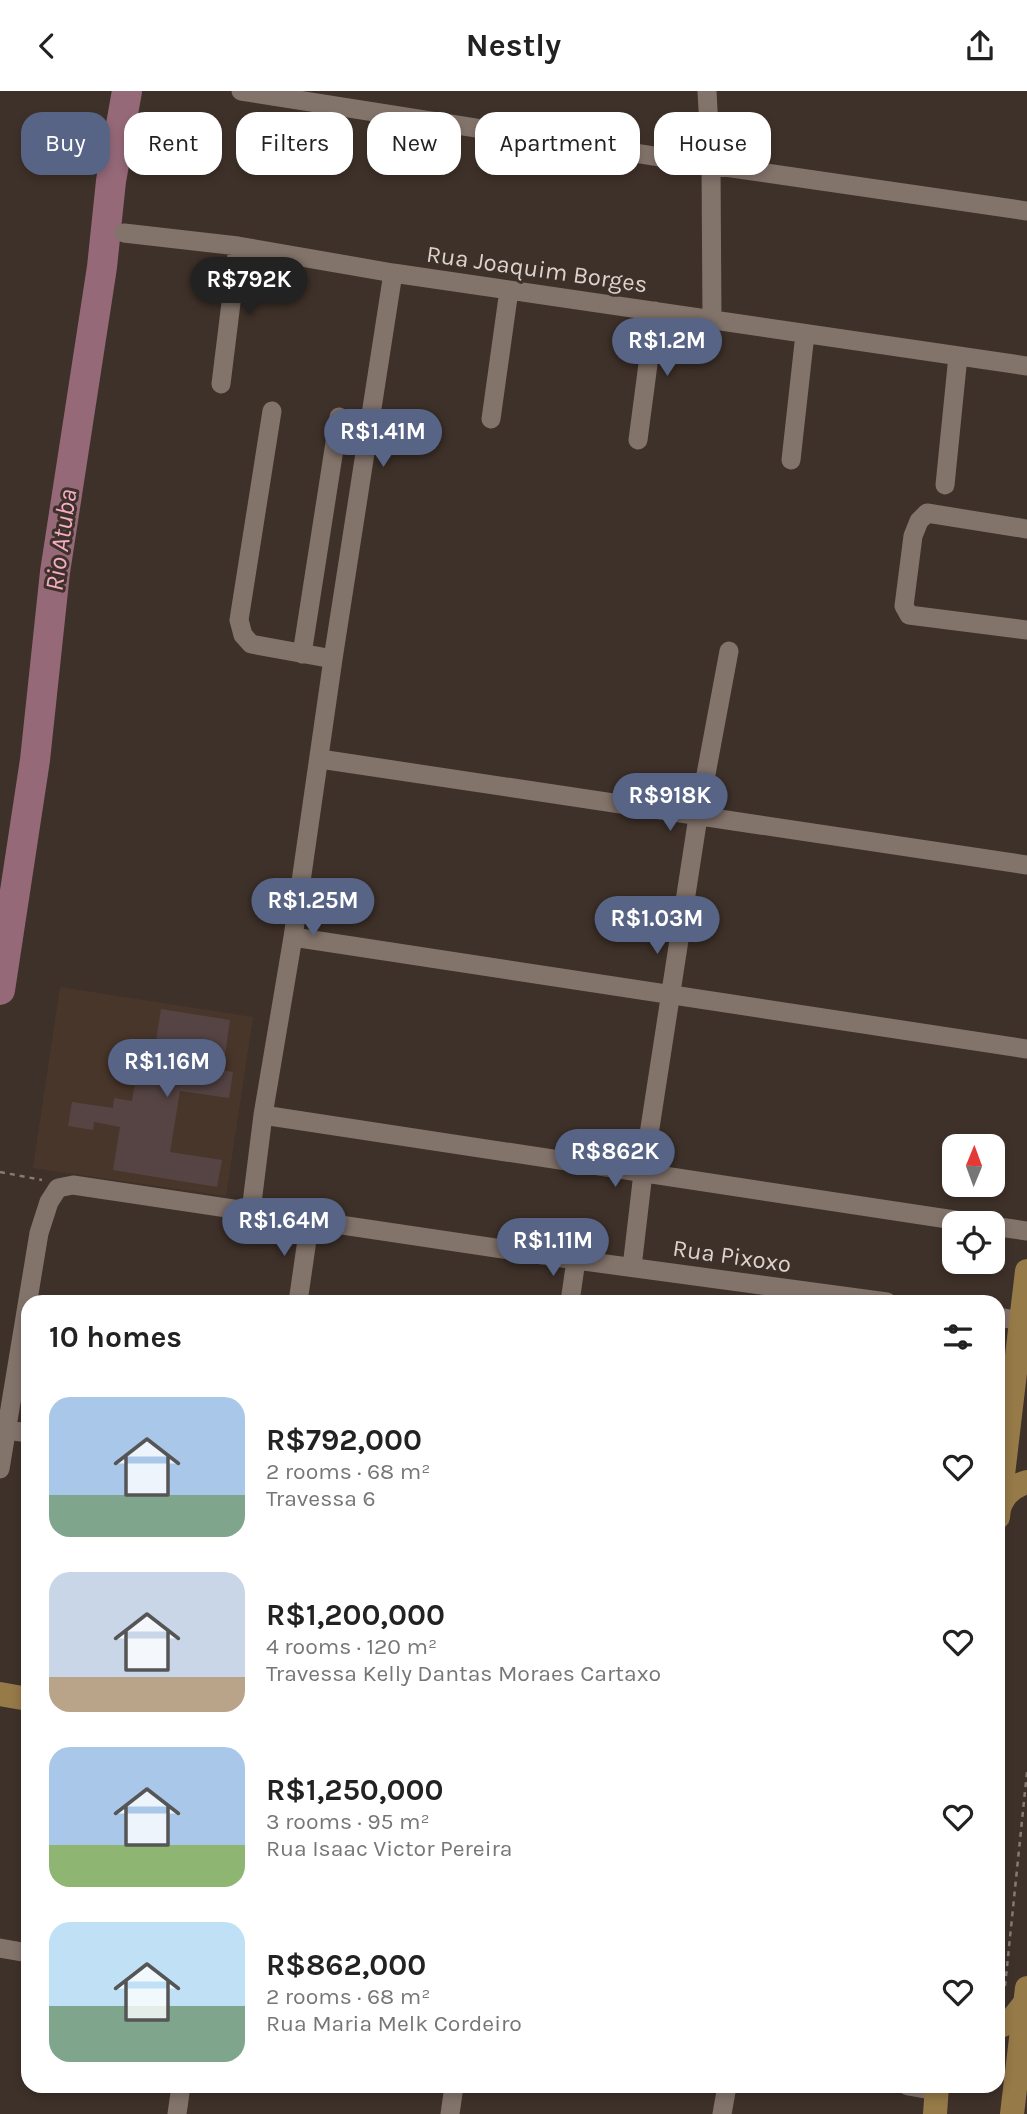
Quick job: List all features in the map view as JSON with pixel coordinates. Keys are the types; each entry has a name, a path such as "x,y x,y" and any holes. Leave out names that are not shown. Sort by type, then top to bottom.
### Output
{"main road":[{"path":"1005,1458 1027,1271"},
{"path":"1005,1497 1013,1488 1027,1482"},
{"path":"0,1694 21,1698"},
{"path":"1005,2024 1010,2022 1019,1994"},
{"path":"1018,2103 1019,1994"}],"street":[{"path":"241,91 654,156"},
{"path":"707,91 708,112"},
{"path":"771,174 1027,211"},
{"path":"711,175 712,320"},
{"name":"Rua Joaquim Borges","path":"124,233 237,246 393,273 1027,366"},
{"path":"221,384 237,246"},
{"path":"251,1211 263,1115 293,937 393,273"},
{"path":"491,419 509,290"},
{"path":"638,440 655,311"},
{"path":"791,460 805,334"},
{"path":"945,485 958,356"},
{"path":"272,411 239,620 243,635 251,644 333,659"},
{"path":"302,654 339,417"},
{"path":"1027,529 927,513 919,521 913,537 904,605 909,615 1027,631"},
{"path":"632,1267 643,1173 698,817 729,651"},
{"path":"320,759 1027,865"},
{"path":"293,937 1027,1049"},
{"path":"263,1115 942,1218"},
{"name":"Rua Pixoxo","path":"29,1295 39,1233 49,1202 58,1188 73,1185 815,1295"},
{"path":"299,1295 310,1219"},
{"path":"1005,1228 1027,1231"},
{"path":"571,1295 576,1260"},
{"path":"1005,1318 1022,1321"},
{"name":"Rua Pixoxo","path":"7,1430 21,1344"},
{"path":"0,1469 7,1430 21,1432"},
{"path":"0,1948 21,1952"},
{"path":"177,2114 180,2093"},
{"path":"450,2114 453,2093"},
{"path":"722,2114 726,2093"}],"path":[{"path":"0,1172 26,1177"},
{"path":"1019,1994 1027,1772"}],"shaded area":[{"path":"60,987 253,1017 226,1196 33,1168"}],"building":[{"path":"161,1009 230,1020 223,1070 233,1072 229,1098 180,1091 170,1152 222,1160 217,1187 113,1170 120,1127 94,1122 93,1130 68,1126 72,1102 113,1108 114,1098 132,1101 139,1057 153,1059"}],"waterway":[{"name":"Rio Atuba","path":"0,990 35,760 55,572 102,267 111,181 127,91"}]}
